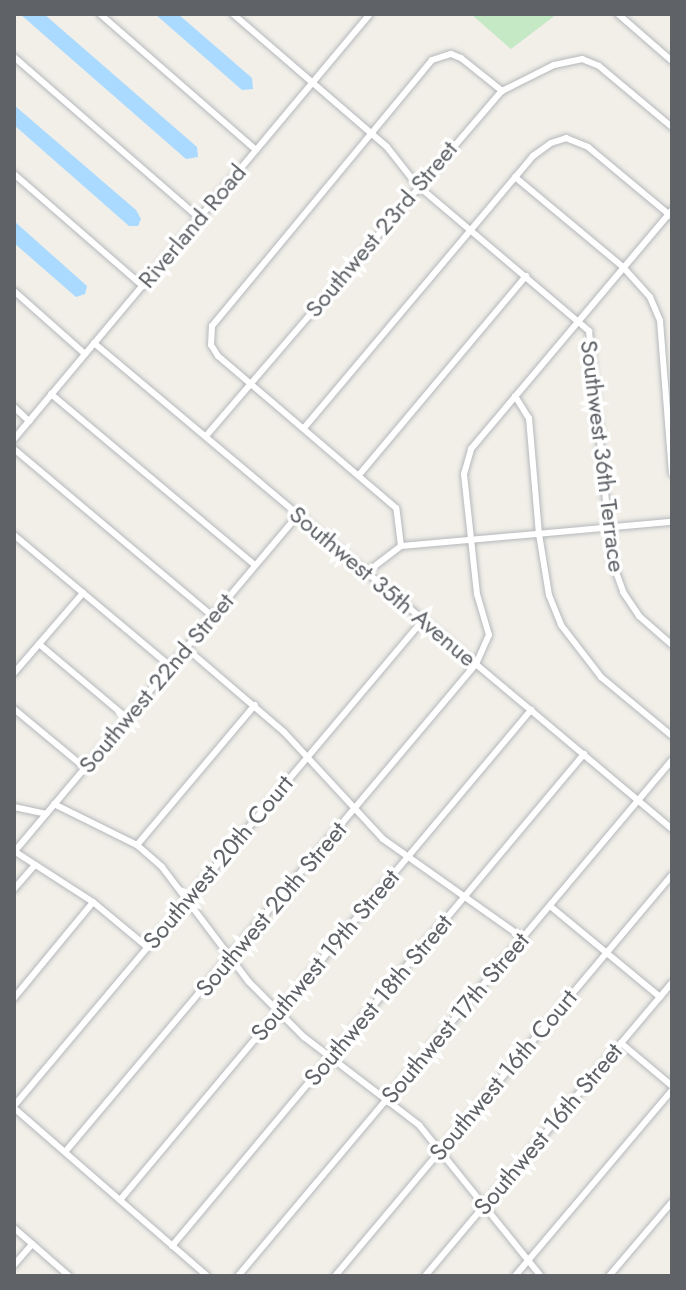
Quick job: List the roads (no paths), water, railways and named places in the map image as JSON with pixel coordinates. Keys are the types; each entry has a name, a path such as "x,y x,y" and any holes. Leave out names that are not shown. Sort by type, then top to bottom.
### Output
{"street":[{"path":"100,14 256,150"},
{"name":"Southwest 36th Terrace","path":"233,14 371,132 417,185 578,320 593,345 609,528 623,592 639,616 672,645"},
{"name":"Riverland Road","path":"14,439 369,14"},
{"path":"618,14 672,61"},
{"path":"401,546 396,508 218,356 211,335 218,314 425,66 441,55 461,58 502,91"},
{"path":"14,57 199,218"},
{"name":"Southwest 23rd Street","path":"206,436 417,185 502,91 554,65 582,59 599,66 672,127"},
{"path":"304,428 533,156 566,138 588,147 671,213 515,396 466,462 470,539 489,635 476,664"},
{"path":"14,174 143,286"},
{"path":"515,177 623,267 650,297 660,321 672,474"},
{"path":"359,475 526,276"},
{"path":"14,291 85,354"},
{"name":"Southwest 35th Avenue","path":"94,343 672,829"},
{"path":"51,394 255,565"},
{"path":"515,396 529,418 539,534 549,595 579,652 672,736"},
{"path":"14,407 29,421"},
{"path":"14,449 212,616"},
{"name":"Southwest 22nd Street","path":"14,851 298,515"},
{"path":"367,572 401,546 672,522"},
{"path":"14,535 170,666"},
{"path":"14,673 83,593"},
{"name":"Southwest 20th Court","path":"14,1107 146,946 423,620"},
{"path":"39,644 127,718"},
{"path":"186,648 255,705 354,810 407,858 523,938"},
{"name":"Southwest 20th Street","path":"65,1152 476,664"},
{"path":"137,845 255,705"},
{"path":"14,709 85,768"},
{"name":"Southwest 19th Street","path":"120,1200 531,710"},
{"name":"Southwest 18th Street","path":"172,1246 584,754"},
{"name":"Southwest 17th Street","path":"238,1276 672,760"},
{"path":"54,804 137,845 188,897 230,958 277,1012 331,1057 388,1097 440,1150 541,1276"},
{"path":"14,807 46,814"},
{"path":"14,851 93,902 146,946"},
{"path":"14,889 34,866"},
{"name":"Southwest 16th Court","path":"335,1276 672,875"},
{"path":"14,998 93,902"},
{"path":"550,906 660,997"},
{"name":"Southwest 16th Street","path":"425,1276 672,983"},
{"path":"515,1276 672,1088 621,1043"},
{"path":"14,1107 207,1276"},
{"path":"609,1276 672,1202"},
{"path":"14,1228 66,1275"},
{"path":"14,1265 32,1244"}],"water":[{"path":"20,14 44,14 197,147 198,157 186,159"},
{"path":"155,14 178,14 252,78 253,89 242,90"},
{"path":"14,105 136,210 141,219 138,226 129,226 14,125"},
{"path":"14,221 87,286 85,294 76,297 14,243"}]}
